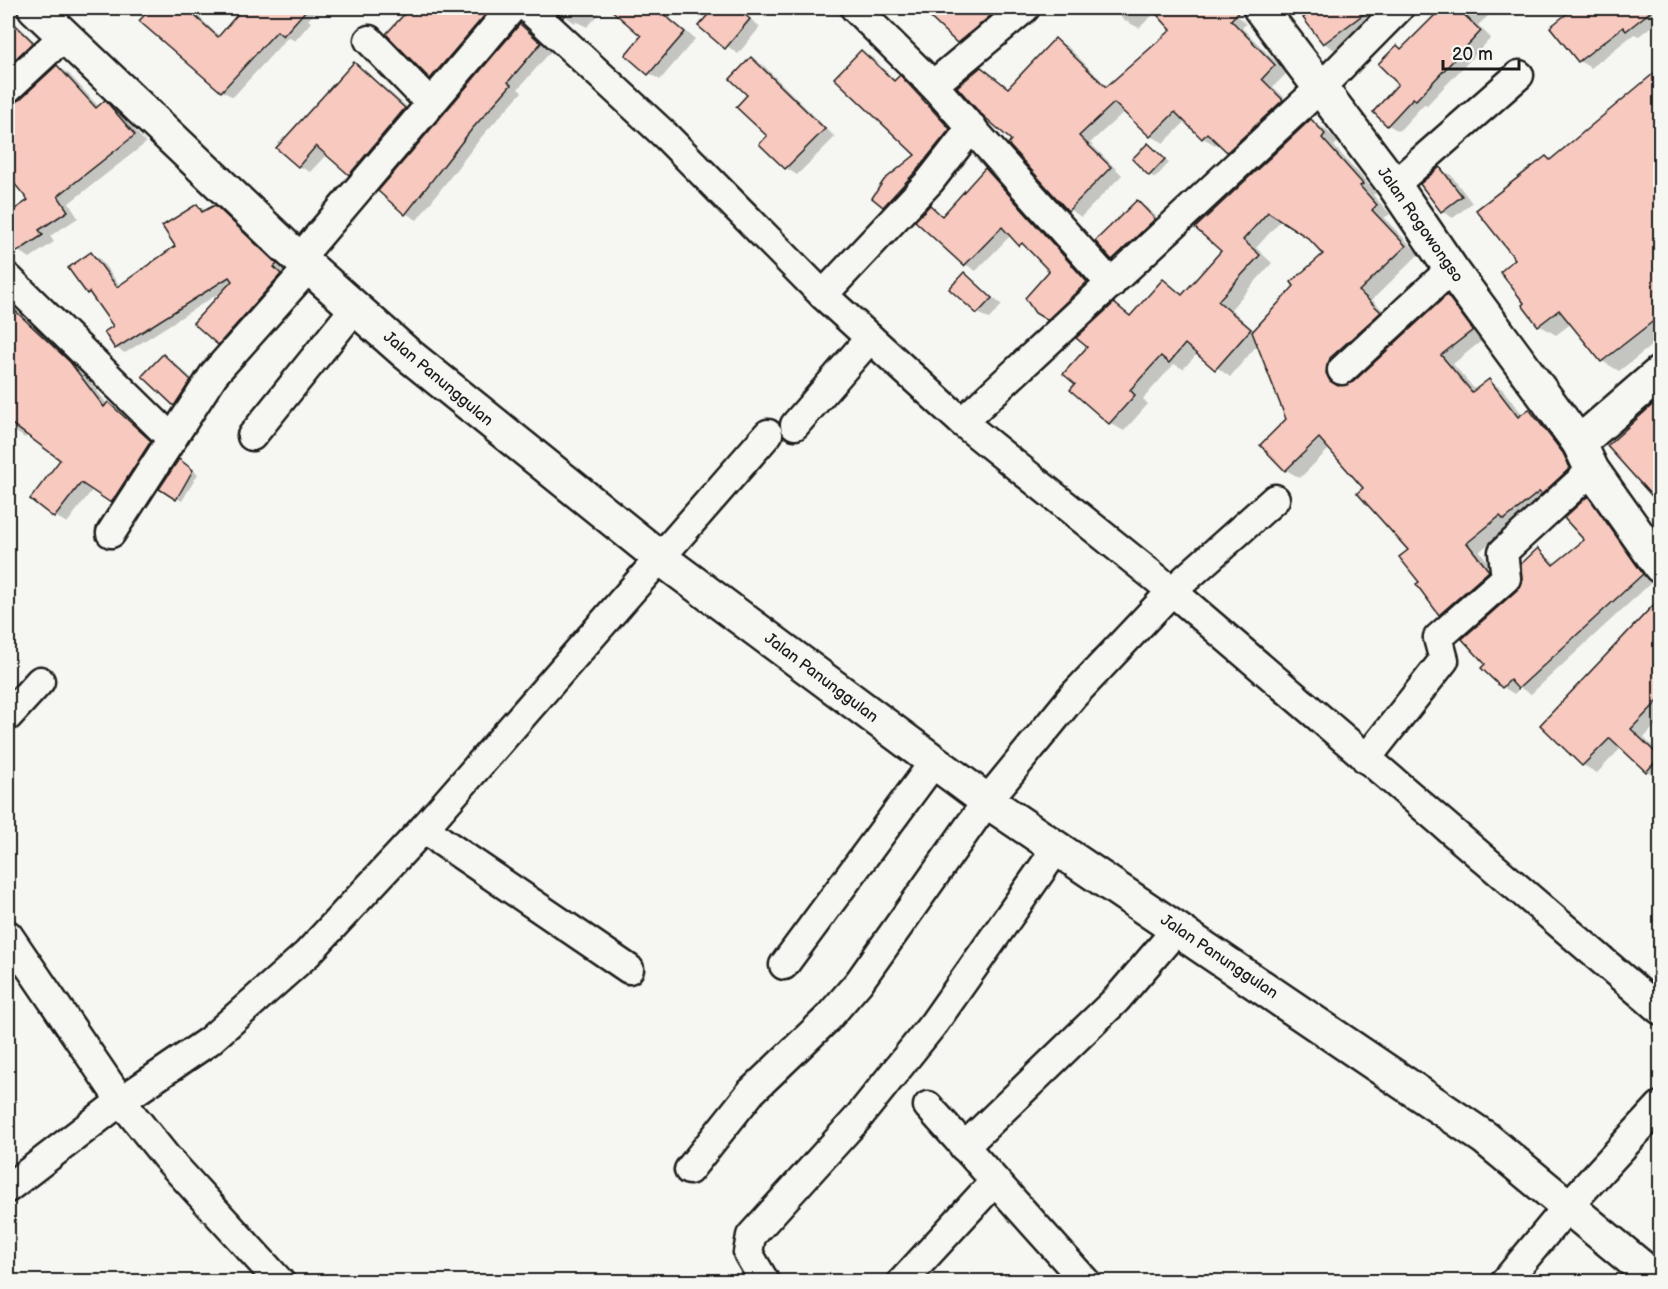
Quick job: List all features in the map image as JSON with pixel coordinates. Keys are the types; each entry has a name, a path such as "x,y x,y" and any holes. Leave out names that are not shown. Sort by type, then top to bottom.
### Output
{"main road":[{"name":"Jalan Panunggulan","path":"35,8 304,263 355,308 512,441 658,557 987,801 1476,1131 1659,1281"},
{"name":"Jalan Rogowongso","path":"1260,8 1394,185 1660,566"},
{"path":"1585,456 1660,373"}],"street":[{"path":"111,534 214,374 429,102 512,8"},
{"path":"528,8 667,137 823,295 962,423 1172,591 1660,1010"},
{"path":"855,8 972,127 1111,284"},
{"path":"933,85 1025,8"},
{"path":"962,423 1320,88 1399,8"},
{"path":"8,88 63,37"},
{"path":"369,40 429,102"},
{"path":"1394,185 1519,75"},
{"path":"823,295 930,181 972,127"},
{"path":"1342,370 1451,269"},
{"path":"8,278 172,439"},
{"path":"252,436 355,308"},
{"path":"795,425 870,338"},
{"path":"8,1188 121,1101 209,1041 257,1001 307,954 425,827 658,557 768,434"},
{"path":"1366,759 1444,660 1438,638 1506,578 1503,552 1585,456"},
{"path":"689,1170 751,1092 826,1019 859,982 987,801 1072,697 1172,591 1275,499"},
{"path":"8,716 40,681"},
{"path":"783,966 934,762"},
{"path":"425,827 441,841 629,969"},
{"path":"765,1281 748,1252 750,1236 857,1119 934,1023 1058,848"},
{"path":"964,1147 1116,1000 1177,929"},
{"path":"8,934 121,1101 166,1158 270,1278"},
{"path":"1505,1281 1569,1205 1660,1106"},
{"path":"928,1107 1086,1281"},
{"path":"902,1281 995,1181"}],"building":[{"path":"151,8 186,8 218,37 243,8 308,8 283,36 277,31 221,92 139,21"},
{"path":"410,8 491,8 430,79 386,34"},
{"path":"552,8 571,8 563,18"},
{"path":"609,8 656,8 685,32 648,75 625,55 641,36"},
{"path":"714,8 736,8 750,19 725,49 698,26"},
{"path":"920,8 1000,8 957,43"},
{"path":"1151,8 1242,8 1231,20 1275,65 1262,79 1283,100 1227,152 1207,133 1202,139 1175,112 1150,137 1114,103 1079,136 1111,167 1068,211 1008,144 1011,140 980,113 957,87 981,67 1008,88 1055,38 1106,87 1171,30"},
{"path":"1316,8 1372,8 1323,44 1303,18"},
{"path":"1442,8 1457,8 1481,31 1416,100 1413,98 1387,126 1373,112 1398,84 1378,64 1397,45 1401,49"},
{"path":"1574,8 1655,8 1626,31 1623,27 1578,62 1550,27"},
{"path":"8,18 33,42 8,66"},
{"path":"520,24 541,43 508,82 511,85 472,129 405,215 378,191"},
{"path":"861,50 894,81 900,75 950,129 883,207 872,198 884,180 915,155 834,78"},
{"path":"751,57 825,129 785,169 759,144 767,136 736,107 747,95 730,79"},
{"path":"354,62 405,108 349,175 316,146 298,167 276,148"},
{"path":"57,65 96,108 105,100 135,135 58,196 68,211 39,230 43,235 17,252 8,239 8,214 28,200 8,176 8,104 19,100"},
{"path":"1660,68 1660,316 1601,362 1559,310 1538,326 1500,272 1515,259 1476,210 1546,156 1550,160"},
{"path":"1311,119 1325,134 1322,138 1363,184 1360,186 1377,205 1372,210 1406,246 1359,291 1381,312 1330,358 1326,373 1330,381 1338,386 1353,382 1447,295 1473,330 1441,355 1472,392 1489,379 1518,417 1529,409 1563,453 1570,468 1542,494 1539,492 1504,520 1500,516 1467,543 1489,571 1439,615 1416,584 1419,582 1399,557 1408,550 1357,493 1363,488 1319,438 1285,471 1260,445 1286,419 1252,332 1294,286 1291,282 1323,254 1308,238 1268,212 1243,240 1260,255 1218,301 1251,329 1215,370 1185,344 1169,363 1161,356 1130,390 1135,395 1109,424 1070,390 1075,384 1063,374 1087,347 1076,338 1114,303 1130,316 1163,279 1182,295 1221,251 1195,228"},
{"path":"1148,143 1165,159 1149,176 1132,159"},
{"path":"1440,167 1462,196 1441,212 1420,184"},
{"path":"985,168 1087,282 1047,320 1035,313 1025,298 1049,271 1022,243 1019,246 1002,227 964,266 915,221 930,205 942,216"},
{"path":"1137,200 1155,219 1112,260 1095,241"},
{"path":"197,204 202,212 215,205 277,264 274,267 281,274 218,345 193,323 232,281 229,277 115,349 104,332 113,326 89,292 87,294 68,268 91,252 117,287 175,246 162,226"},
{"path":"964,272 992,298 977,314 949,289"},
{"path":"8,304 70,362 104,407 108,402 151,441 111,503 81,483 54,518 30,499 60,460 8,421"},
{"path":"163,354 191,380 174,406 142,376"},
{"path":"1660,398 1660,505 1607,446"},
{"path":"179,459 193,470 176,500 159,489"},
{"path":"1588,496 1643,574 1518,689 1510,680 1502,688 1481,668 1485,664 1462,639 1517,590 1522,583 1521,564 1538,548 1553,565 1584,540 1564,518"},
{"path":"1660,598 1660,699 1631,729 1660,757 1646,772 1610,738 1582,766 1540,725"}]}
